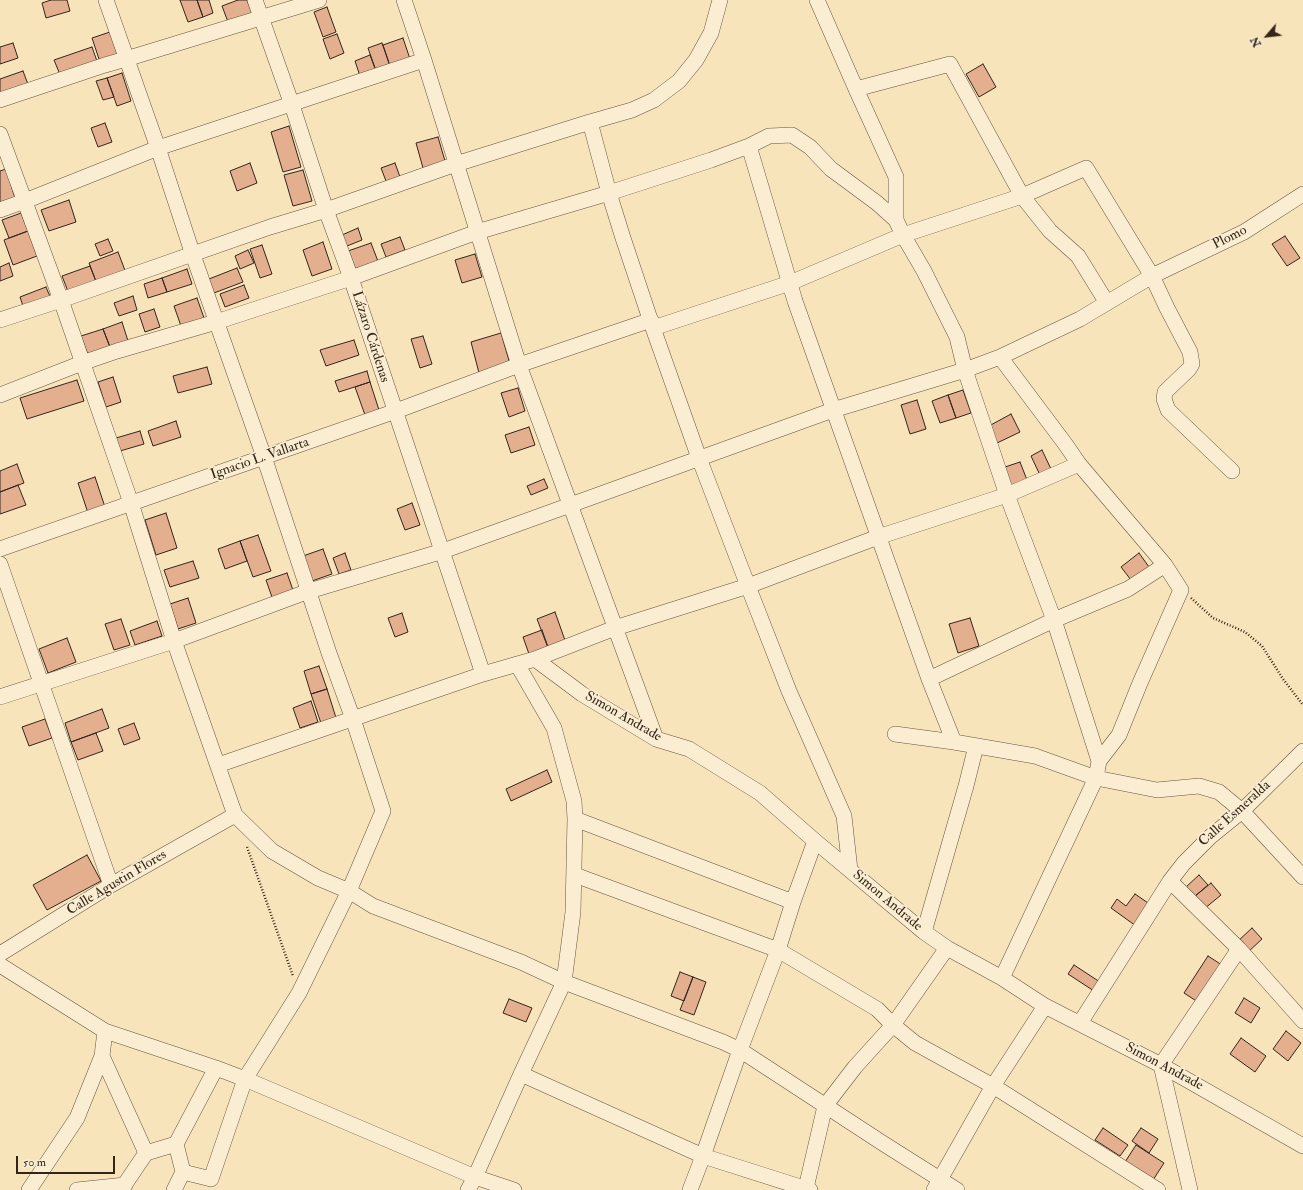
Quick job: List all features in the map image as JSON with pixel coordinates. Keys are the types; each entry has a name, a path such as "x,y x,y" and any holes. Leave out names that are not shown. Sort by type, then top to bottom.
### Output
{"street":[{"path":"106,0 158,148 216,322 264,457 383,811 349,891 299,993 245,1079 211,1179 183,1172"},
{"name":"Lázaro Cárdenas","path":"255,0 292,104 326,210 351,278 396,411 483,674"},
{"path":"0,100 105,65 126,60 320,0"},
{"path":"404,0 519,365 656,739"},
{"path":"0,320 193,255 270,227 326,210 456,164 632,110 654,100 679,81 696,60 711,33 720,0"},
{"path":"817,0 896,177 896,220 903,236 924,271 957,338 965,370 1007,495 1054,620 1099,760 1096,778 1002,978"},
{"path":"0,210 158,148 424,60"},
{"path":"856,89 950,64 1022,196 1050,231 1078,256 1107,303"},
{"path":"590,122 609,194 652,324 699,458 789,690 844,816 850,870"},
{"path":"0,134 61,300 131,503 174,641 235,815 272,851 318,878 349,891 374,906 521,962 564,982 723,1042 740,1050 825,1106 938,1185 957,1190"},
{"path":"0,395 117,351 216,322 351,278 477,232 609,194 749,146 769,136 792,134 810,147 831,169 877,203 896,220"},
{"path":"749,146 795,301 929,679 954,742"},
{"name":"Ignacio L. Vallarta","path":"0,549 396,411 519,365 790,284 903,236 1022,196 1086,168 1152,276"},
{"name":"Plomo","path":"0,697 174,641 309,591 443,551 833,410 965,370 1000,357 1080,319 1152,276 1244,232 1303,194"},
{"path":"1152,276 1190,352 1192,364 1189,369 1165,392 1164,399 1168,410 1232,471"},
{"path":"1000,357 1079,464 1165,565 1181,590 1119,735 1099,760"},
{"path":"218,765 483,674 535,659 615,628 748,586 878,537 1007,495 1079,464"},
{"path":"0,564 111,885"},
{"path":"929,679 1054,620 1128,589 1165,565"},
{"name":"Simon Andrade","path":"535,659 582,694 656,739 689,749 760,793 815,842 924,932 947,948 1002,978 1045,1006 1161,1065 1303,1146"},
{"path":"468,1190 564,982 573,912 576,819 574,801 554,728 517,664"},
{"path":"895,734 954,742 1035,756 1096,778 1157,790 1199,786 1219,792 1242,811 1303,877"},
{"path":"924,932 976,746"},
{"name":"Calle Esmeralda","path":"1080,1023 1170,881 1184,863 1210,837 1242,811 1303,751"},
{"name":"Calle Agustin Flores","path":"0,954 111,885 235,815"},
{"path":"576,819 793,902"},
{"path":"690,1190 740,1050 778,950 793,902 815,842"},
{"path":"575,875 778,950 877,1009 893,1025 915,1043 993,1086 1158,1190"},
{"path":"1170,881 1239,949 1303,1021"},
{"path":"521,1074 703,1156 808,1189 825,1106 855,1067 893,1025 947,948"},
{"path":"1190,1190 1161,1065 1239,949"},
{"path":"0,965 105,1031 245,1079 475,1177 514,1190"},
{"path":"938,1185 993,1086 1045,1006"},
{"path":"28,1190 77,1118 102,1056 105,1031"},
{"path":"102,1056 146,1153"},
{"path":"174,1190 183,1172 176,1144 216,1068"},
{"path":"77,1190 123,1187 146,1153 176,1144"}],"path":[{"path":"1181,590 1213,618 1245,632 1262,646 1283,679 1303,705"},
{"path":"246,845 299,993"}],"building":[{"path":"51,0 67,0 70,11 46,18 42,3"},
{"path":"180,0 197,0 203,17 188,22"},
{"path":"197,0 209,0 213,13 203,17"},
{"path":"238,0 247,0 252,13 228,22 222,6"},
{"path":"327,7 336,32 323,37 314,12"},
{"path":"110,32 119,59 101,65 92,38"},
{"path":"337,34 344,53 330,59 323,39"},
{"path":"403,38 410,59 390,66 383,45"},
{"path":"13,43 18,58 0,64 0,47"},
{"path":"382,43 390,66 376,71 368,48"},
{"path":"92,47 98,64 61,77 54,60"},
{"path":"370,55 376,71 360,76 355,61"},
{"path":"983,64 996,87 979,97 966,74"},
{"path":"23,71 29,87 0,93 0,79"},
{"path":"122,73 131,101 117,106 107,78"},
{"path":"107,78 114,97 103,100 96,81"},
{"path":"105,123 112,142 98,147 91,128"},
{"path":"289,126 301,167 283,172 271,132"},
{"path":"438,137 445,161 423,168 416,143"},
{"path":"250,163 257,183 237,191 230,171"},
{"path":"395,163 400,177 386,181 381,168"},
{"path":"6,169 15,198 0,202 0,171"},
{"path":"303,170 312,201 293,206 284,175"},
{"path":"69,200 76,222 49,231 41,210"},
{"path":"21,213 28,231 9,238 2,220"},
{"path":"358,228 362,240 347,246 342,235"},
{"path":"28,231 37,256 13,265 4,240"},
{"path":"1285,236 1300,258 1287,266 1272,244"},
{"path":"400,237 405,250 386,257 381,244"},
{"path":"108,239 113,251 100,256 95,244"},
{"path":"323,242 332,269 312,276 303,250"},
{"path":"371,243 379,264 357,273 348,251"},
{"path":"262,245 272,274 260,278 250,249"},
{"path":"248,250 254,263 240,269 235,256"},
{"path":"118,252 126,273 97,284 89,263"},
{"path":"475,254 482,277 462,283 455,260"},
{"path":"9,263 13,276 0,281 0,267"},
{"path":"90,266 97,284 69,294 62,276"},
{"path":"237,268 243,282 214,293 209,279"},
{"path":"187,269 192,284 167,292 162,278"},
{"path":"162,278 167,292 148,298 144,284"},
{"path":"244,285 249,298 225,307 220,294"},
{"path":"46,287 51,299 24,309 20,297"},
{"path":"133,296 137,310 119,316 114,303"},
{"path":"197,298 204,318 181,326 174,306"},
{"path":"154,309 160,327 145,332 139,314"},
{"path":"122,322 128,341 110,347 103,329"},
{"path":"103,329 110,347 88,355 81,336"},
{"path":"501,333 510,364 479,373 471,342"},
{"path":"423,336 432,364 420,368 411,339"},
{"path":"354,340 359,355 326,366 320,350"},
{"path":"207,367 212,384 178,393 173,376"},
{"path":"367,371 370,382 339,392 335,381"},
{"path":"113,377 121,402 106,407 98,382"},
{"path":"77,380 84,401 27,419 20,398"},
{"path":"370,382 379,410 365,415 355,387"},
{"path":"518,388 525,411 509,417 501,393"},
{"path":"963,390 971,413 956,418 948,395"},
{"path":"948,395 956,418 940,423 932,401"},
{"path":"917,400 926,429 910,434 901,405"},
{"path":"1011,414 1020,432 997,443 989,426"},
{"path":"176,421 181,437 153,446 148,431"},
{"path":"529,427 535,445 511,453 505,435"},
{"path":"140,431 144,444 120,451 116,438"},
{"path":"1042,450 1051,469 1040,475 1031,456"},
{"path":"1020,462 1027,480 1011,486 1005,467"},
{"path":"17,464 24,483 0,492 0,471"},
{"path":"95,477 105,507 88,513 78,483"},
{"path":"544,479 548,488 531,495 527,486"},
{"path":"18,485 26,505 0,514 0,492"},
{"path":"412,503 420,525 405,530 397,509"},
{"path":"166,513 177,548 156,555 145,520"},
{"path":"258,535 271,571 253,577 240,541"},
{"path":"240,541 247,561 225,569 218,549"},
{"path":"323,549 332,574 312,581 303,556"},
{"path":"345,553 351,570 339,574 333,558"},
{"path":"1139,553 1149,567 1131,580 1121,567"},
{"path":"193,561 199,578 170,587 164,570"},
{"path":"287,573 294,593 273,600 266,580"},
{"path":"188,598 196,623 178,629 170,604"},
{"path":"555,612 567,646 550,653 537,619"},
{"path":"402,613 408,632 395,637 388,618"},
{"path":"970,618 979,646 958,653 949,624"},
{"path":"121,619 130,645 114,650 105,624"},
{"path":"157,621 162,636 135,645 130,631"},
{"path":"542,630 548,647 529,654 523,637"},
{"path":"67,638 76,662 48,673 39,649"},
{"path":"319,666 327,689 311,694 304,671"},
{"path":"327,689 337,721 322,726 311,694"},
{"path":"311,701 318,722 300,728 293,708"},
{"path":"102,709 109,728 71,742 65,723"},
{"path":"45,719 52,738 29,746 22,727"},
{"path":"134,723 140,739 124,745 118,729"},
{"path":"96,733 103,751 78,760 71,742"},
{"path":"547,770 552,782 511,801 506,789"},
{"path":"87,855 101,881 47,910 33,885"},
{"path":"1199,875 1208,885 1194,897 1186,887"},
{"path":"1211,883 1221,895 1204,909 1194,897"},
{"path":"1135,894 1151,905 1136,926 1111,908 1117,899 1126,906"},
{"path":"1252,928 1262,939 1247,953 1237,942"},
{"path":"1208,956 1225,967 1201,1004 1184,993"},
{"path":"1074,965 1100,982 1094,991 1068,974"},
{"path":"680,972 693,977 684,1001 671,996"},
{"path":"693,977 706,982 694,1015 680,1010"},
{"path":"1244,998 1260,1008 1251,1023 1235,1013"},
{"path":"509,999 532,1008 526,1022 503,1013"},
{"path":"1286,1031 1301,1043 1288,1061 1273,1049"},
{"path":"1241,1038 1266,1056 1255,1072 1230,1054"},
{"path":"1103,1128 1128,1145 1120,1156 1095,1140"},
{"path":"1141,1128 1158,1139 1149,1153 1132,1141"},
{"path":"1136,1145 1164,1163 1153,1180 1125,1162"}]}
